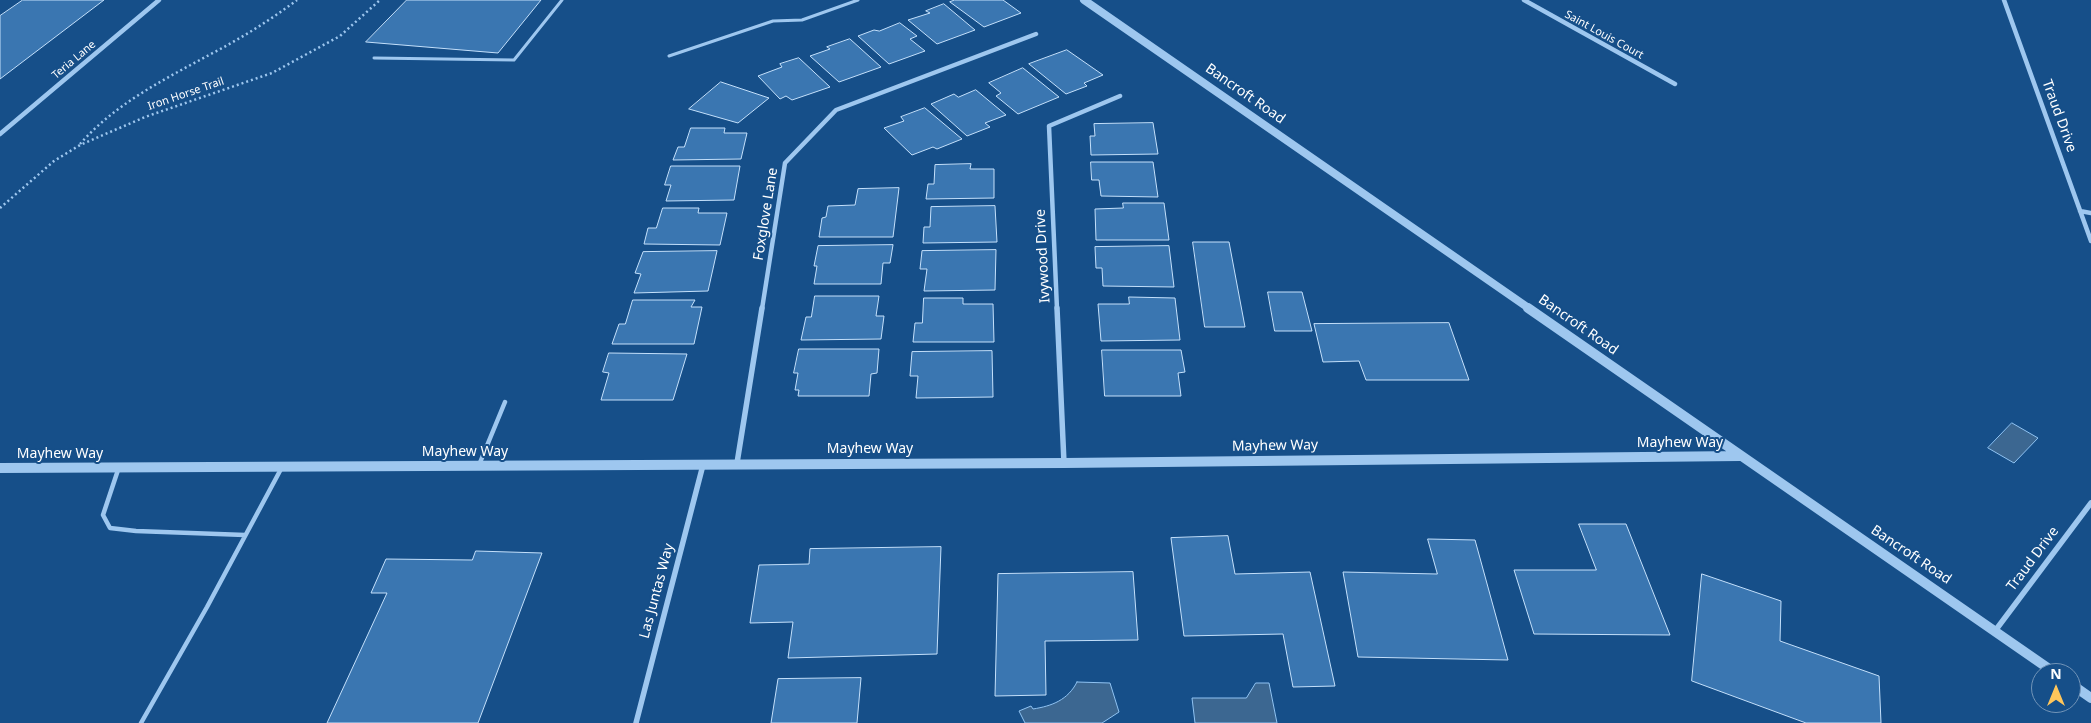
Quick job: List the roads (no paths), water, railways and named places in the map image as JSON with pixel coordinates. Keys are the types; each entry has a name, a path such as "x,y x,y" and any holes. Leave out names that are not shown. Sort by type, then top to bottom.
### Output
{"street":[{"name":"Teria Lane","path":"0,134 160,0"},
{"name":"Bancroft Road","path":"1084,0 2041,663"},
{"name":"Saint Louis Court","path":"1524,0 1675,84"},
{"name":"Traud Drive","path":"2004,0 2091,241"},
{"name":"Foxglove Lane","path":"737,463 785,163 836,110 1036,34"},
{"name":"Ivywood Drive","path":"1064,463 1049,126 1120,96"},
{"path":"2080,210 2091,212"},
{"name":"Mayhew Way","path":"0,468 737,463 1064,463 1740,456"},
{"name":"Las Juntas Way","path":"636,723 703,464"},
{"name":"Traud Drive","path":"1995,631 2091,503"}],"lane":[{"path":"374,58 514,60 562,0"},
{"path":"669,56 772,22 802,20 858,0"},
{"path":"479,466 505,402"},
{"path":"119,467 103,515 110,528 136,531 245,535"},
{"path":"141,723 282,467"}],"water":[{"path":"2012,423 2038,438 2014,463 1988,448"},
{"path":"1077,682 1110,683 1119,712 1102,723 1025,723 1019,711 1031,706 1033,709 1047,706 1059,701 1069,693"},
{"path":"1256,683 1269,683 1277,723 1195,723 1192,698 1246,698"}]}
